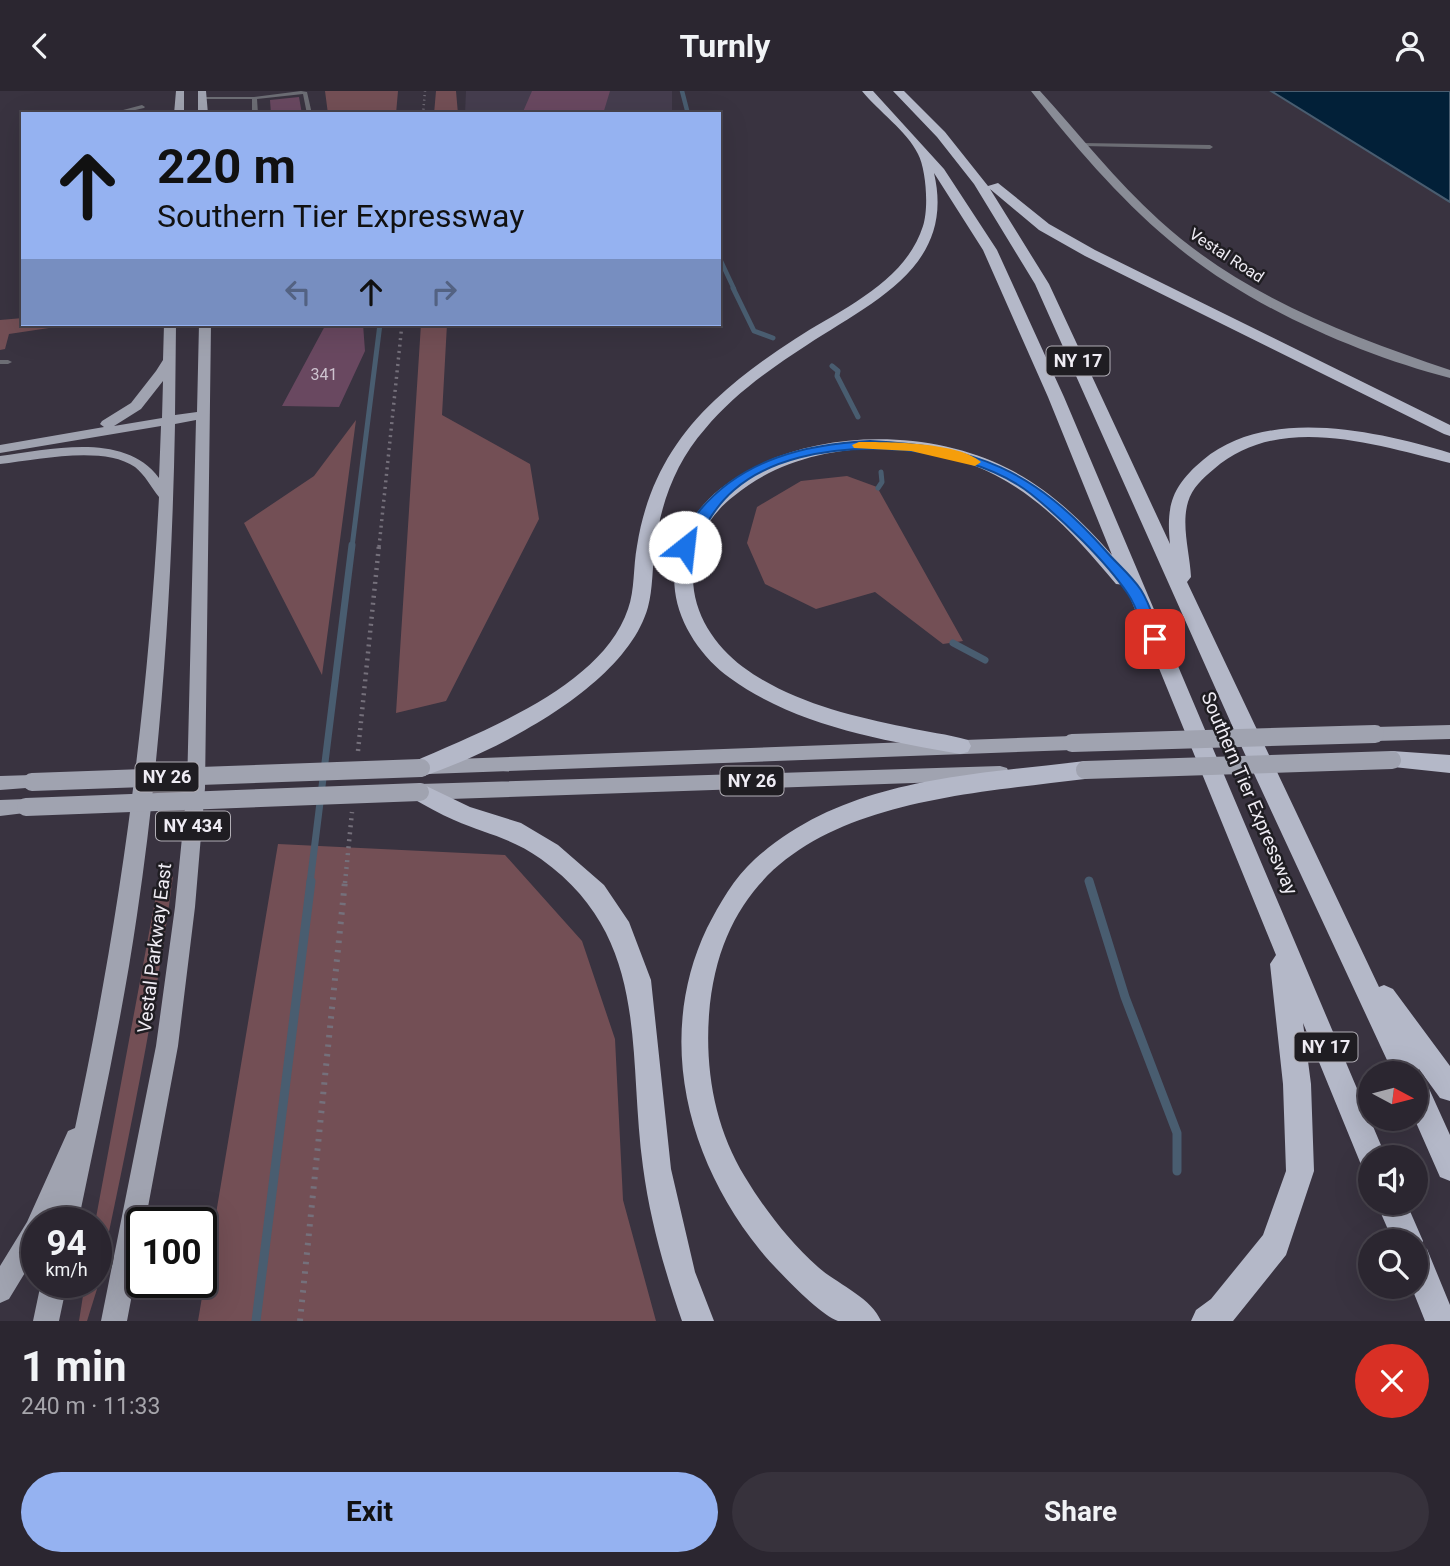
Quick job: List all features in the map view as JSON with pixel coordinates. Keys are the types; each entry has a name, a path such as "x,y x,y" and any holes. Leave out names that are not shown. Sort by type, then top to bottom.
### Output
{"highway":[{"name":"Southern Tier Expressway","path":"867,91 924,152 961,201 990,250 1051,386 1367,1145"},
{"name":"Southern Tier Expressway","path":"898,91 951,145 982,183 1014,232 1042,284 1254,750 1401,1061"},
{"path":"951,145 1013,204 1044,227 1079,247 1450,431"},
{"path":"698,1321 680,1272 657,1169 638,980 620,930 595,892 550,852 513,830 463,814 420,780 559,701 615,651 638,609 647,537 659,491 679,451 713,409 749,378 882,290 901,274 920,247 933,212 924,152"},
{"path":"1183,590 1178,507 1185,488 1206,464 1228,450 1263,439 1298,433 1334,433 1380,439 1450,458"},
{"path":"960,746 838,722 786,701 734,671 715,653 701,636 682,582 685,547 704,515 729,487 746,476 793,455 839,446 911,447 950,454 994,468 1034,490 1081,531 1135,593"},
{"path":"1392,760 1450,764"},
{"path":"865,1321 802,1274 754,1218 717,1156 702,1112 694,1072 694,1010 715,936 745,886 775,856 834,818 913,793 1085,770"},
{"path":"1341,930 1407,1032 1450,1089"},
{"path":"1207,1321 1222,1310 1275,1244 1300,1171 1297,1084 1280,937"},
{"path":"1428,1118 1450,1167"},
{"path":"1428,1289 1441,1321"}],"main road":[{"path":"179,112 180,91"},
{"name":"Vestal Parkway East","path":"69,1207 133,877 151,724 166,497 170,326"},
{"name":"Vestal Parkway East","path":"114,1321 167,1046 185,907 196,788 205,326"},
{"path":"85,433 132,411 147,397 170,360"},
{"path":"0,459 202,421"},
{"path":"0,449 85,433 169,426"},
{"path":"0,459 104,453 128,457 140,464 166,497"},
{"name":"NY 26","path":"0,808 960,746 1450,732"},
{"name":"NY 26","path":"0,783 1085,770 1450,758"},
{"path":"46,1207 91,1103"},
{"path":"0,1290 21,1255"},
{"path":"46,1321 51,1298"}],"street":[{"name":"Vestal Road","path":"1035,91 1157,224 1223,275 1321,325 1450,374"}],"lane":[{"path":"202,95 254,98 305,92 310,112"},
{"path":"254,98 255,112"},
{"path":"119,112 142,107"},
{"path":"1084,144 1210,147"}],"path":[{"path":"423,112 425,91"},
{"path":"357,765 402,326"},
{"path":"300,1321 353,807"}],"shaded area":[{"path":"325,91 398,91 396,112 328,112"},
{"path":"436,91 456,91 458,112 434,112"},
{"path":"466,91 672,91 672,112 465,112"},
{"path":"21,318 21,326 62,326 9,334 5,349 0,350 0,320"},
{"path":"421,326 447,326 442,415 530,464 539,519 446,701 396,713"},
{"path":"356,420 322,675 244,523 314,476"},
{"path":"847,476 877,487 963,641 943,644 875,592 816,609 765,584 747,543 757,507 801,481"},
{"path":"278,844 505,855 582,941 615,1039 623,1200 656,1321 198,1321 202,1298 217,1298 217,1208"},
{"path":"173,876 149,1031 112,1216 112,1207 98,1207 157,890"},
{"path":"83,1298 94,1298 87,1321 79,1321"}],"water":[{"path":"1271,91 1450,91 1450,202"}],"building":[{"path":"532,91 610,91 604,112 523,112"},
{"path":"299,97 302,112 271,112 270,100"},
{"path":"325,326 363,326 365,351 339,407 282,406"}],"waterway":[{"path":"682,91 687,112"},
{"path":"721,261 734,289"},
{"path":"733,288 754,331 773,338"},
{"path":"352,547 380,326"},
{"path":"832,366 838,371 837,376 858,417"},
{"path":"878,488 882,482 881,472"},
{"path":"310,883 352,545"},
{"path":"953,643 985,660"},
{"path":"256,1321 311,881"},
{"path":"1089,881 1125,997 1177,1133 1177,1171"}],"slow traffic":[{"path":"859,445 911,447 975,462"}],"route":[{"path":"685,547 704,515 729,487 767,465 793,455 839,446 870,445 911,447 950,454 994,468 1034,490 1081,531 1135,593 1155,639"}]}
